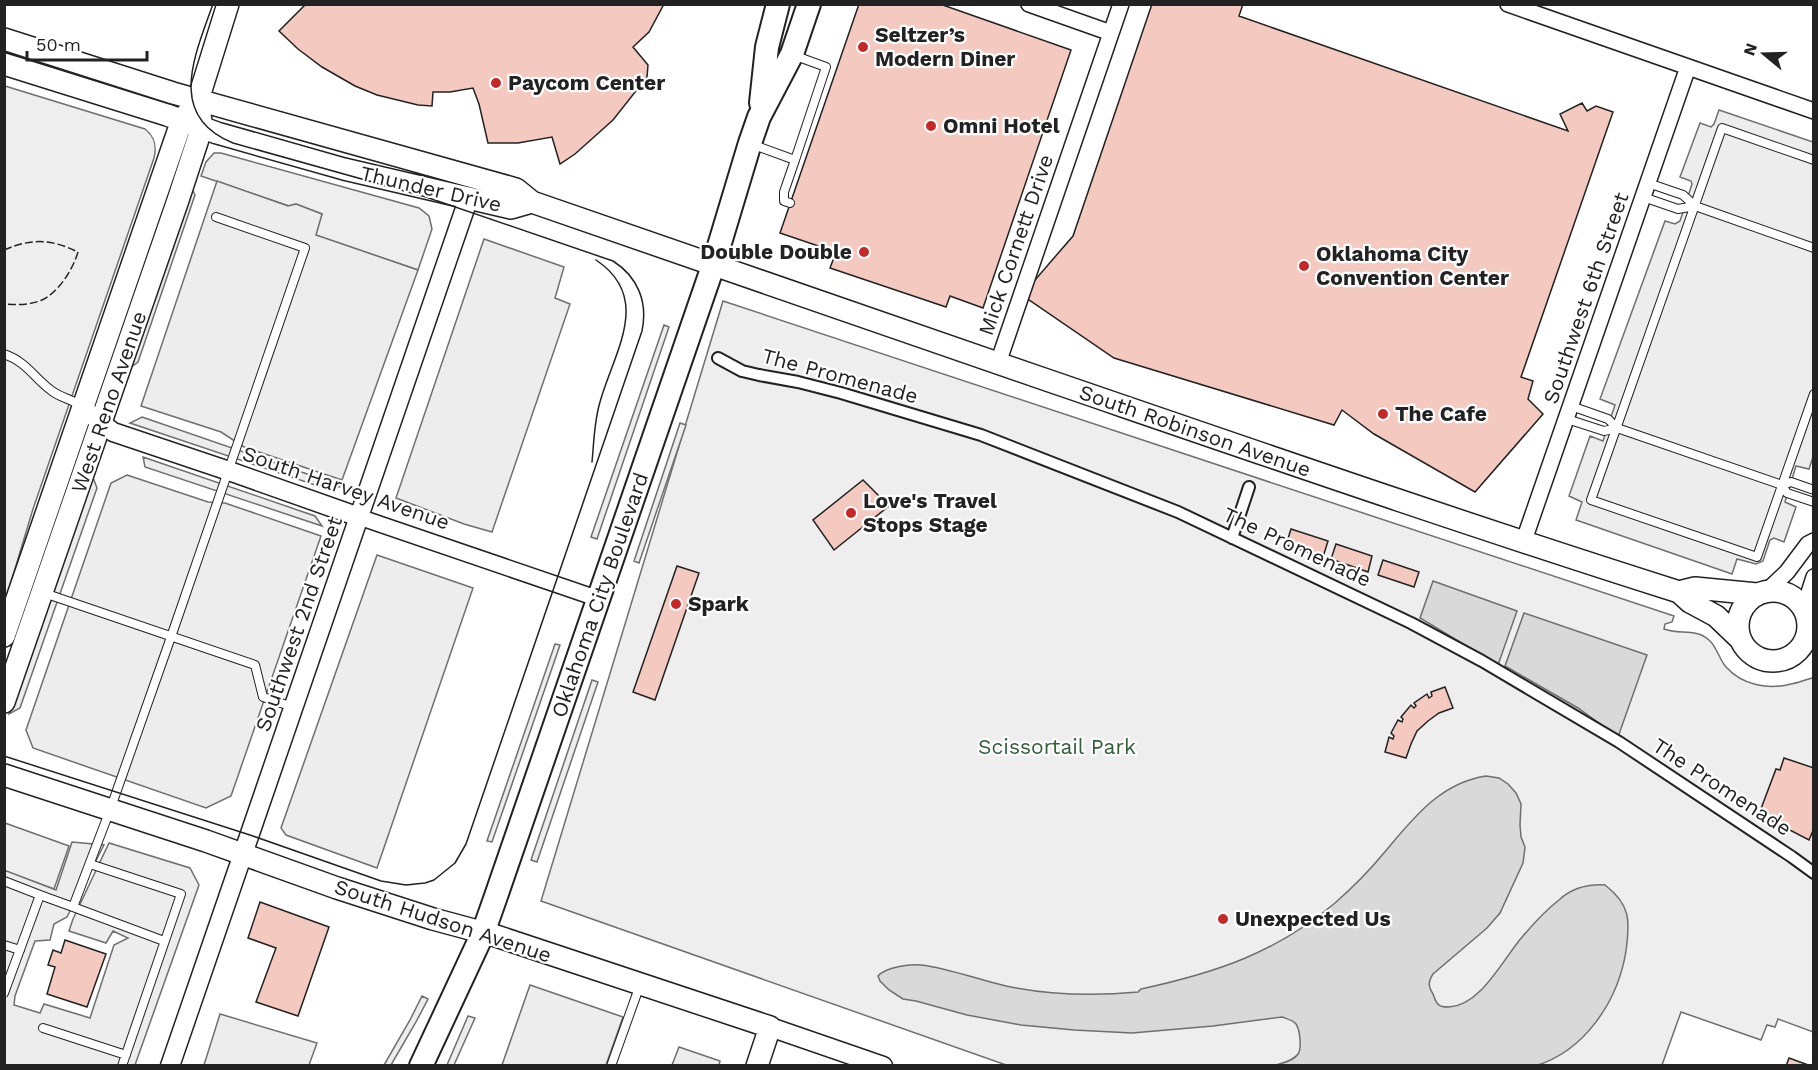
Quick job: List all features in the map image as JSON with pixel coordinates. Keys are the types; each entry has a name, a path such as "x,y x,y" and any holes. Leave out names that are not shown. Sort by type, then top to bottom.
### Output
{"main road":[{"name":"West Reno Avenue","path":"4,636 182,120 198,100 228,4"},
{"name":"Oklahoma City Boulevard","path":"759,117 767,47 778,4"},
{"name":"Oklahoma City Boulevard","path":"421,1065 483,933 712,266 759,117 792,54 809,4"},
{"name":"Thunder Drive","path":"4,39 198,100 524,195 712,266"},
{"name":"Thunder Drive","path":"4,64 202,128 344,169 511,208 524,195"},
{"name":"West Reno Avenue","path":"4,702 202,128 198,100"},
{"name":"South Robinson Avenue","path":"712,266 1523,543 1679,592 1690,602 1716,616 1739,638"},
{"name":"South Robinson Avenue","path":"1679,592 1695,588 1762,593"},
{"path":"1782,591 1788,594 1798,601 1808,616 1809,628 1800,650 1782,661 1761,660 1744,647 1739,638 1740,613 1749,600 1762,593 1782,591"},
{"path":"1791,657 1814,657"},
{"name":"South Hudson Avenue","path":"4,775 338,888 496,936 770,1027"},
{"path":"757,1065 770,1027"}],"street":[{"path":"1029,4 1112,33"},
{"name":"Mick Cornett Drive","path":"998,363 1121,4"},
{"path":"1508,4 1814,111"},
{"name":"Southwest 6th Street","path":"1523,543 1688,67"},
{"name":"Southwest 2nd Street","path":"170,1065 469,197"},
{"name":"The Promenade","path":"718,358 742,371 841,393 981,435 1178,512 1412,623 1491,666 1619,742 1814,873"},
{"name":"South Harvey Avenue","path":"83,408 113,432 599,599"},
{"path":"1232,538 1249,487"},
{"path":"1762,593 1787,572 1808,544 1814,541"},
{"path":"1808,616 1814,577"},
{"name":"South Hudson Avenue","path":"770,1027 883,1065"}],"lane":[{"path":"790,203 784,201 784,192 826,67 792,54"},
{"path":"1814,160 1722,128 1592,500 1757,556 1814,394"},
{"path":"750,143 795,160"},
{"path":"1646,190 1678,209 1695,207 1814,248"},
{"path":"1646,190 1683,195 1695,207"},
{"path":"73,907 171,637 305,248 216,217"},
{"path":"4,354 24,363 55,394 74,400 83,408"},
{"path":"1569,412 1604,431 1617,428"},
{"path":"1569,412 1608,419 1617,428 1782,484 1791,482 1814,490"},
{"path":"1782,484 1787,493 1814,502"},
{"path":"42,593 255,665 263,697 294,708"},
{"path":"90,864 181,894 122,1065"},
{"path":"4,881 164,940"},
{"path":"4,993 40,895"},
{"path":"4,945 20,950"},
{"path":"611,1065 640,985"},
{"path":"43,1028 126,1055"}],"green space":[{"path":"5,86 145,129 153,139 155,150 33,509 5,602"},
{"path":"214,153 221,153 419,208 429,216 432,229 418,270 315,235 322,214 296,204 289,206 201,176 206,162"},
{"name":"Scissortail Park","path":"723,301 1674,616 1672,622 1665,624 1664,629 1704,636 1714,646 1726,667 1748,682 1765,686 1782,686 1813,678 1813,1032 1778,1019 1775,1027 1767,1025 1761,1040 1681,1012 1662,1065 1006,1065 541,901"},
{"path":"5,823 69,846 54,889 5,871"}],"shaded area":[{"path":"1719,110 1813,142 1813,457 1809,469 1796,466 1785,502 1796,507 1784,542 1774,538 1770,540 1763,561 1756,564 1737,559 1732,574 1576,520 1582,502 1569,496 1590,436 1603,441 1615,405 1600,399 1665,221 1675,224 1680,221 1692,184 1691,181 1680,177 1700,123 1711,127"},
{"path":"217,181 288,206 296,204 322,214 316,235 418,270 342,480 244,447 221,432 141,406"},
{"path":"191,187 195,195 138,362 130,368"},
{"path":"484,239 564,267 555,298 570,304 492,532 464,524 396,498"},
{"path":"664,325 669,327 597,539 591,537"},
{"path":"142,417 342,486 330,490 130,423"},
{"path":"680,423 686,425 639,563 634,561"},
{"path":"143,457 315,516 322,526 145,467"},
{"path":"92,475 97,488 20,708 9,714"},
{"path":"127,475 208,502 225,503 321,536 231,796 206,808 33,748 26,730 111,483"},
{"path":"377,555 473,588 377,868 286,835 281,828"},
{"path":"1433,581 1517,611 1498,665 1420,618"},
{"path":"1524,613 1647,655 1618,737 1578,708 1505,666"},
{"path":"555,644 560,645 492,842 487,841"},
{"path":"592,680 598,682 537,862 531,860"},
{"path":"1486,776 1499,778 1508,784 1516,793 1521,804 1521,837 1525,847 1523,863 1500,913 1487,928 1433,974 1429,986 1438,1004 1449,1007 1472,998 1491,979 1536,922 1554,904 1575,890 1592,885 1605,885 1614,892 1627,914 1628,931 1622,970 1607,1005 1584,1036 1569,1049 1535,1066 1276,1065 1293,1058 1298,1054 1300,1048 1296,1024 1282,1017 1132,1033 1021,1025 967,1015 903,999 889,990 878,976 886,970 921,965 1022,989 1055,993 1105,994 1138,992 1141,989 1219,968 1267,948 1313,920 1360,879 1416,816 1440,795 1454,786"},
{"path":"72,842 104,845 67,917 54,924 50,940 35,941 15,996 14,1005 40,1013 44,1004 90,1018 114,945 128,938 113,931 106,943 69,931 109,843 190,868 199,885 135,1065 5,1065 4,870 56,890"},
{"path":"530,985 623,1017 606,1065 502,1065"},
{"path":"422,996 428,999 416,1022 391,1065 384,1065 410,1020"},
{"path":"220,1014 317,1043 309,1065 204,1065"},
{"path":"468,1016 475,1018 454,1065 447,1065"},
{"path":"679,1047 720,1061 719,1065 672,1065"}],"building":[{"name":"Paycom Center","path":"306,4 664,4 649,32 633,47 648,65 647,77 613,120 575,154 560,164 552,137 518,143 488,143 473,88 433,92 432,106 418,105 377,95 355,86 322,67 279,31"},
{"name":"Omni Hotel","path":"859,4 940,4 1071,50 983,308 950,296 946,307 830,268 836,252 780,233"},
{"name":"Oklahoma City Convention Center","path":"1152,4 1243,4 1239,16 1568,131 1560,114 1582,103 1587,111 1596,106 1613,112 1521,377 1533,381 1528,399 1543,414 1475,492 1374,434 1342,410 1334,425 1114,358 1022,295 1073,236"},
{"name":"Love's Travel Stops Stage","path":"863,480 889,506 834,550 813,520"},
{"path":"1291,529 1328,541 1323,557 1286,545"},
{"path":"1336,544 1372,556 1368,572 1331,559"},
{"path":"1383,560 1419,572 1414,587 1378,575"},
{"name":"Spark","path":"677,566 699,573 655,700 633,692"},
{"path":"1445,687 1453,708 1439,713 1417,731 1406,758 1385,752 1389,737 1393,739 1394,736 1391,733 1398,720 1402,722 1401,717 1411,705 1414,708 1416,706 1414,703 1427,694 1429,698 1432,696 1431,692"},
{"path":"1784,758 1814,768 1814,828 1809,840 1759,814 1776,769 1780,770"},
{"path":"260,902 329,927 298,1016 256,1002 276,948 248,938"},
{"path":"65,940 106,954 87,1007 47,994 55,967 48,965 53,950 61,953"},
{"path":"1789,1058 1811,1066 1786,1066"}],"tram line":[{"path":"4,756 250,835 381,881 406,885 434,880 455,863 466,844 642,331 644,310 639,291 629,275 613,261 426,197 233,143 212,131 199,117 192,101 191,82 199,43 213,4"},
{"path":"592,462 598,410 620,345 625,326 626,308 623,291 613,275 596,260"}],"fence":[{"path":"4,250 24,243 50,242 78,252 73,266 54,292 42,300 28,304 4,304"}],"place":[{"name":"Seltzer’s Modern Diner","path":"863,47"},
{"name":"Paycom Center","path":"496,83"},
{"name":"Omni Hotel","path":"931,126"},
{"name":"Double Double","path":"864,252"},
{"name":"Oklahoma City Convention Center","path":"1304,266"},
{"name":"The Cafe","path":"1383,414"},
{"name":"Love's Travel Stops Stage","path":"851,513"},
{"name":"Spark","path":"676,604"},
{"name":"Unexpected Us","path":"1223,919"}]}
